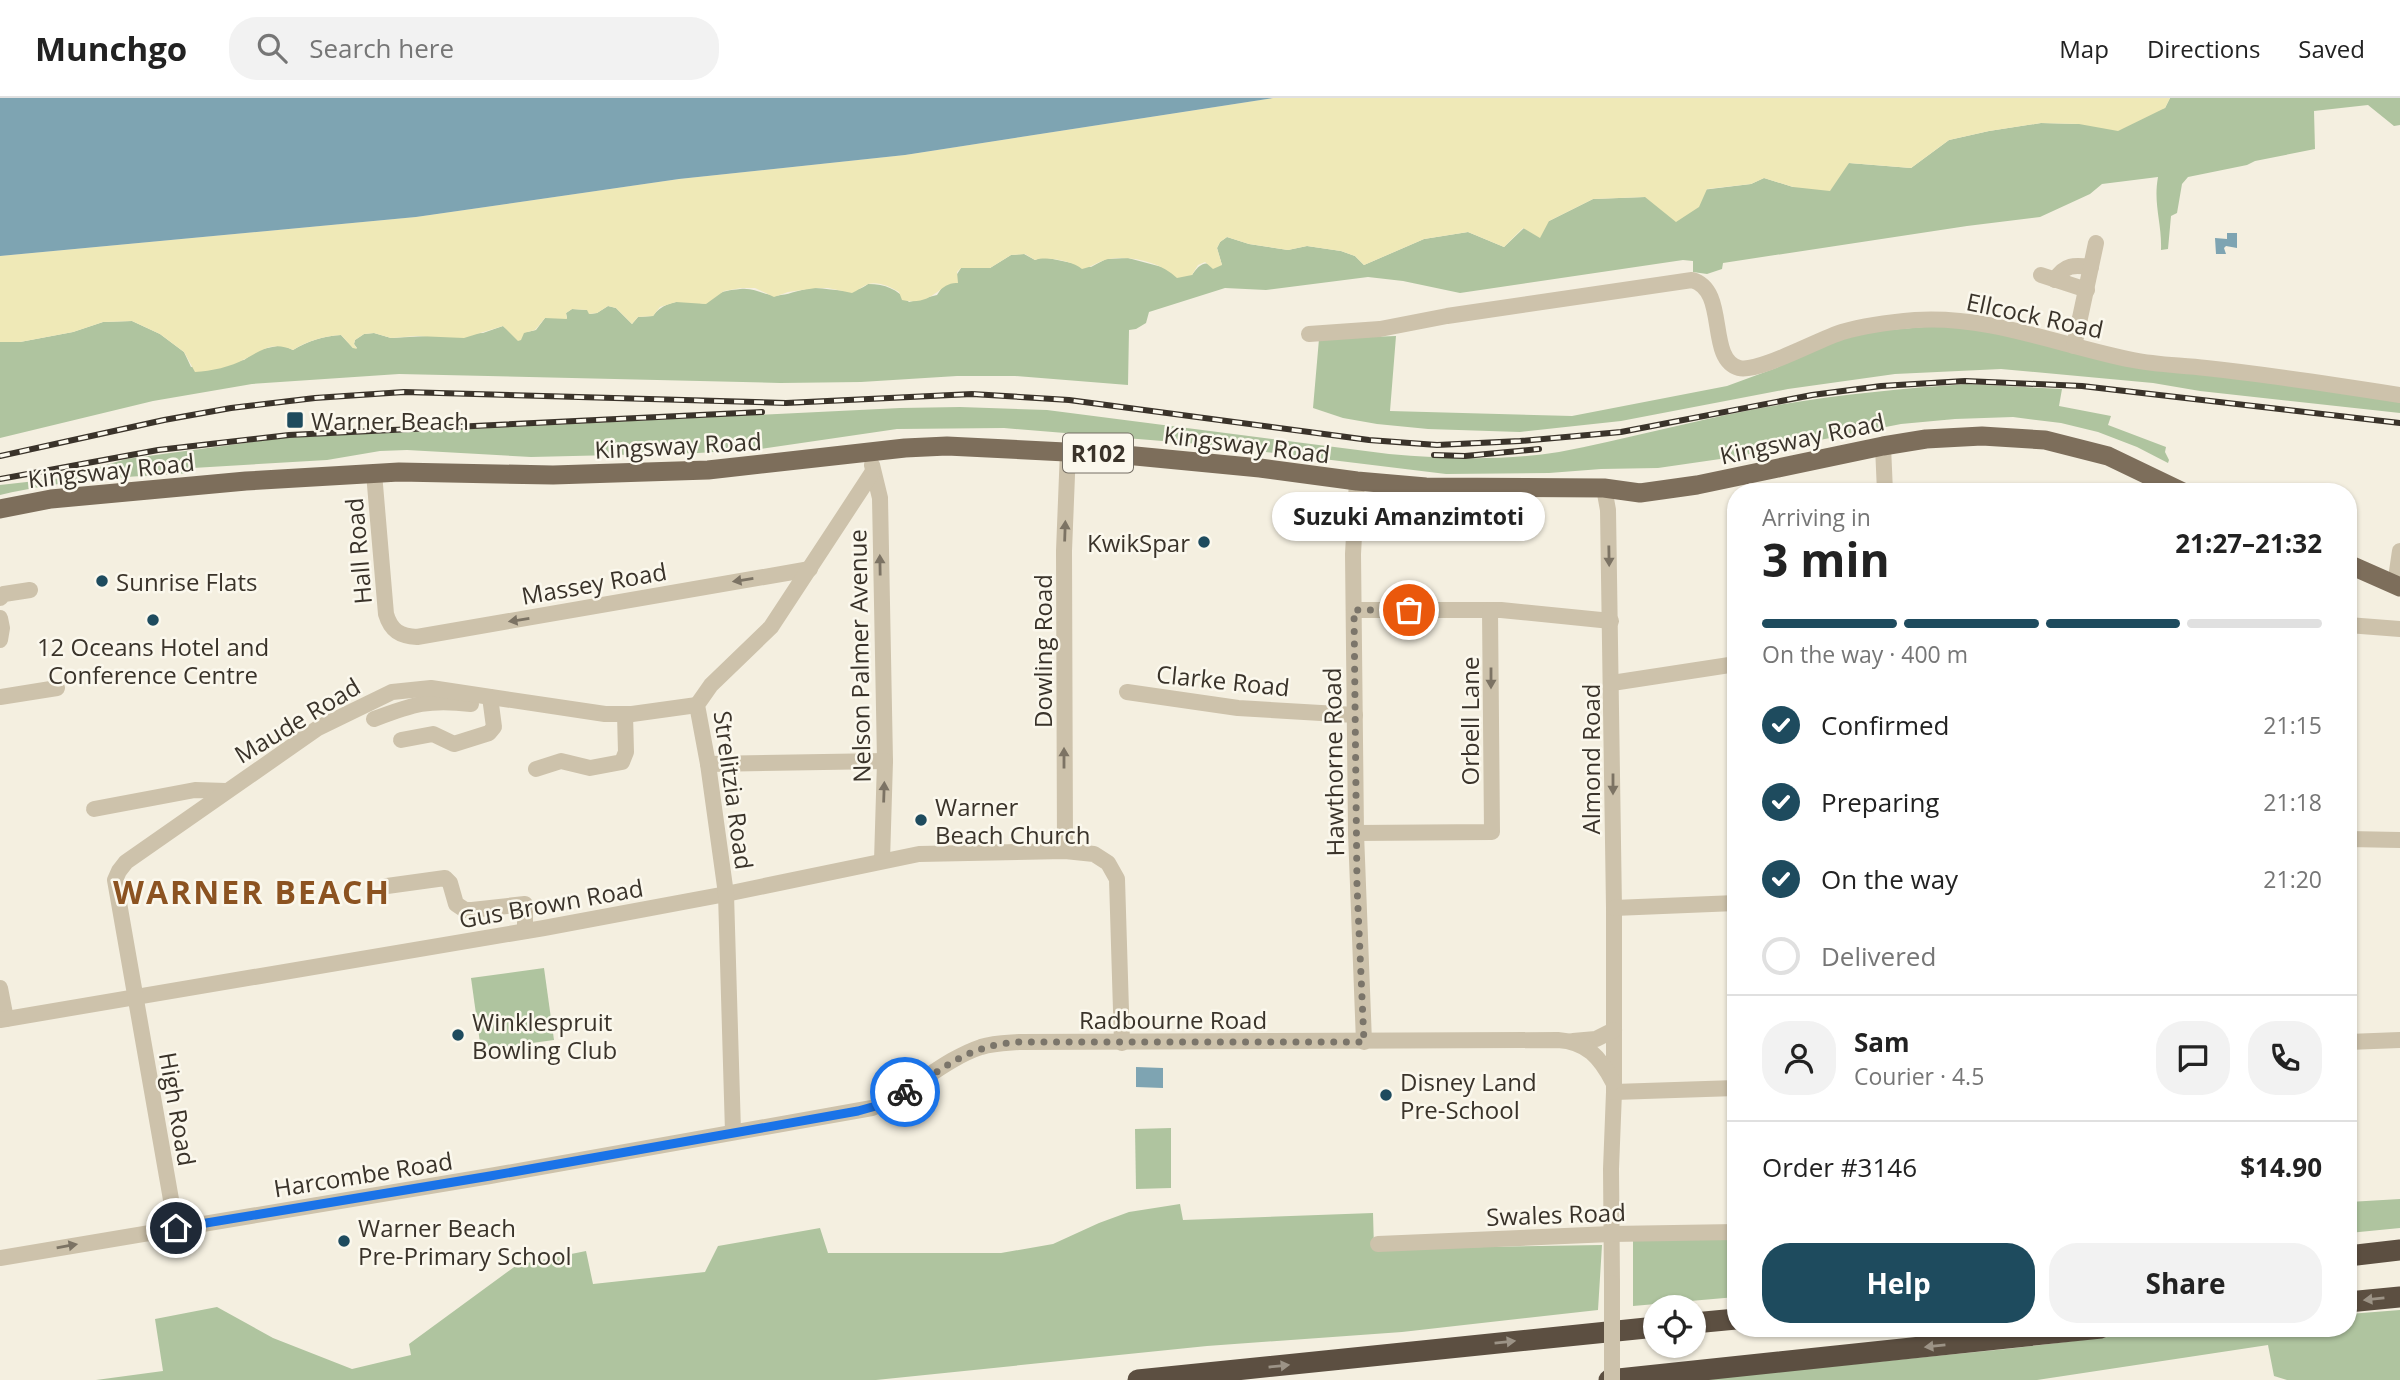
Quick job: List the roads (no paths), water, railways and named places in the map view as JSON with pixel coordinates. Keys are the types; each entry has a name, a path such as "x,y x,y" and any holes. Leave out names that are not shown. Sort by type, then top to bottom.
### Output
{"highway":[{"path":"2357,1255 2400,1250"},
{"path":"2357,1301 2400,1297"},
{"path":"1706,1322 1727,1320"},
{"path":"1138,1380 1643,1328"},
{"path":"1610,1380 2016,1337"}],"main road":[{"name":"Kingsway Road","path":"0,509 51,499 129,491 374,473 553,475 672,472 752,467 869,452 947,446 1068,450 1426,487 1604,488 1640,493 1697,485 1883,446 1926,439 1982,436 2045,440 2108,456 2164,483"},
{"path":"2357,568 2398,586"}],"street":[{"path":"2074,346 2096,243"},
{"path":"2087,290 2048,277 2067,267 2091,267"},
{"name":"Ellcock Road","path":"1309,334 1387,328 1447,316 1687,280 1701,284 1710,296 1726,358 1739,368 1762,365 1824,338 1857,328 1944,319 1997,326 2134,360 2400,395"},
{"path":"1883,446 1885,483"},
{"name":"Dowling Road","path":"1065,851 1064,551 1068,450"},
{"name":"Nelson Palmer Avenue","path":"869,452 880,498 885,761 882,861"},
{"name":"Hall Road","path":"374,473 379,551 390,625"},
{"name":"Strelitzia Road","path":"733,1132 726,894 697,705 711,685 771,627 872,473"},
{"name":"Hawthorne Road","path":"1357,481 1353,527 1356,833 1364,1042"},
{"name":"Almond Road","path":"1604,488 1608,510 1611,621 1614,908 1610,1380"},
{"path":"2398,586 2400,551"},
{"name":"Massey Road","path":"390,625 398,634 417,637 810,569"},
{"path":"0,598 4,594 30,590"},
{"path":"1354,610 1490,610 1611,621"},
{"name":"Orbell Lane","path":"1356,833 1492,832 1490,610"},
{"path":"0,618 0,640"},
{"path":"2357,626 2400,629"},
{"path":"1612,683 1727,665"},
{"path":"0,697 57,688"},
{"name":"Maude Road","path":"136,998 116,880 119,871 126,862 318,728 392,692 430,688 490,702 625,714 697,705"},
{"name":"Clarke Road","path":"1127,692 1238,708 1355,715"},
{"path":"374,719 430,701 490,702 494,727 489,733 454,744 433,734 401,740"},
{"path":"536,769 561,761 590,768 622,762 626,752 625,714"},
{"path":"708,764 885,761"},
{"path":"94,808 195,790 226,791"},
{"path":"2357,839 2400,840"},
{"name":"Gus Brown Road","path":"3,1020 526,931 726,894 919,854 1065,851 1094,854 1108,863 1117,879 1122,1042"},
{"path":"387,886 444,878 450,883 456,904 465,910 525,904 526,931"},
{"path":"1614,908 1727,902"},
{"path":"0,988 3,1020"},
{"name":"High Road","path":"136,998 176,1228"},
{"path":"1571,1041 1596,1039 1614,1030"},
{"path":"2357,1042 2400,1040"},
{"path":"1571,1041 1595,1054 1613,1087 1727,1088"},
{"name":"Radbourne Road","path":"733,1132 872,1108 895,1098 961,1056 996,1044 1571,1041"},
{"name":"Harcombe Road","path":"0,1258 490,1176 733,1132"},
{"name":"Swales Road","path":"1378,1244 1727,1232"}],"water":[{"path":"0,98 1273,98 905,155 679,179 416,217 0,256"},
{"path":"2227,233 2237,233 2237,248 2226,246 2226,254 2216,254 2215,238 2227,239"},
{"path":"1136,1067 1163,1068 1163,1088 1136,1087"}],"railway":[{"path":"0,456 231,408 315,398 404,392 786,403 972,394 1069,400 1369,440 1437,445 1621,432 1812,395 1881,386 1965,381 2082,386 2400,423"},
{"path":"0,479 158,450 289,435 762,412"},
{"path":"1434,455 1465,456 1539,449"}],"place":[{"name":"Warner Beach","path":"295,420"},
{"name":"KwikSpar","path":"1204,542"},
{"name":"Sunrise Flats","path":"102,581"},
{"name":"Suzuki Amanzimtoti","path":"1409,610"},
{"name":"12 Oceans Hotel and Conference Centre","path":"153,620"},
{"name":"Warner Beach Church","path":"921,820"},
{"name":"Winklespruit Bowling Club","path":"458,1035"},
{"name":"Disney Land Pre-School","path":"1386,1095"},
{"name":"Warner Beach Pre-Primary School","path":"344,1241"}],"district":[{"name":"WARNER BEACH","path":"252,891"}]}
